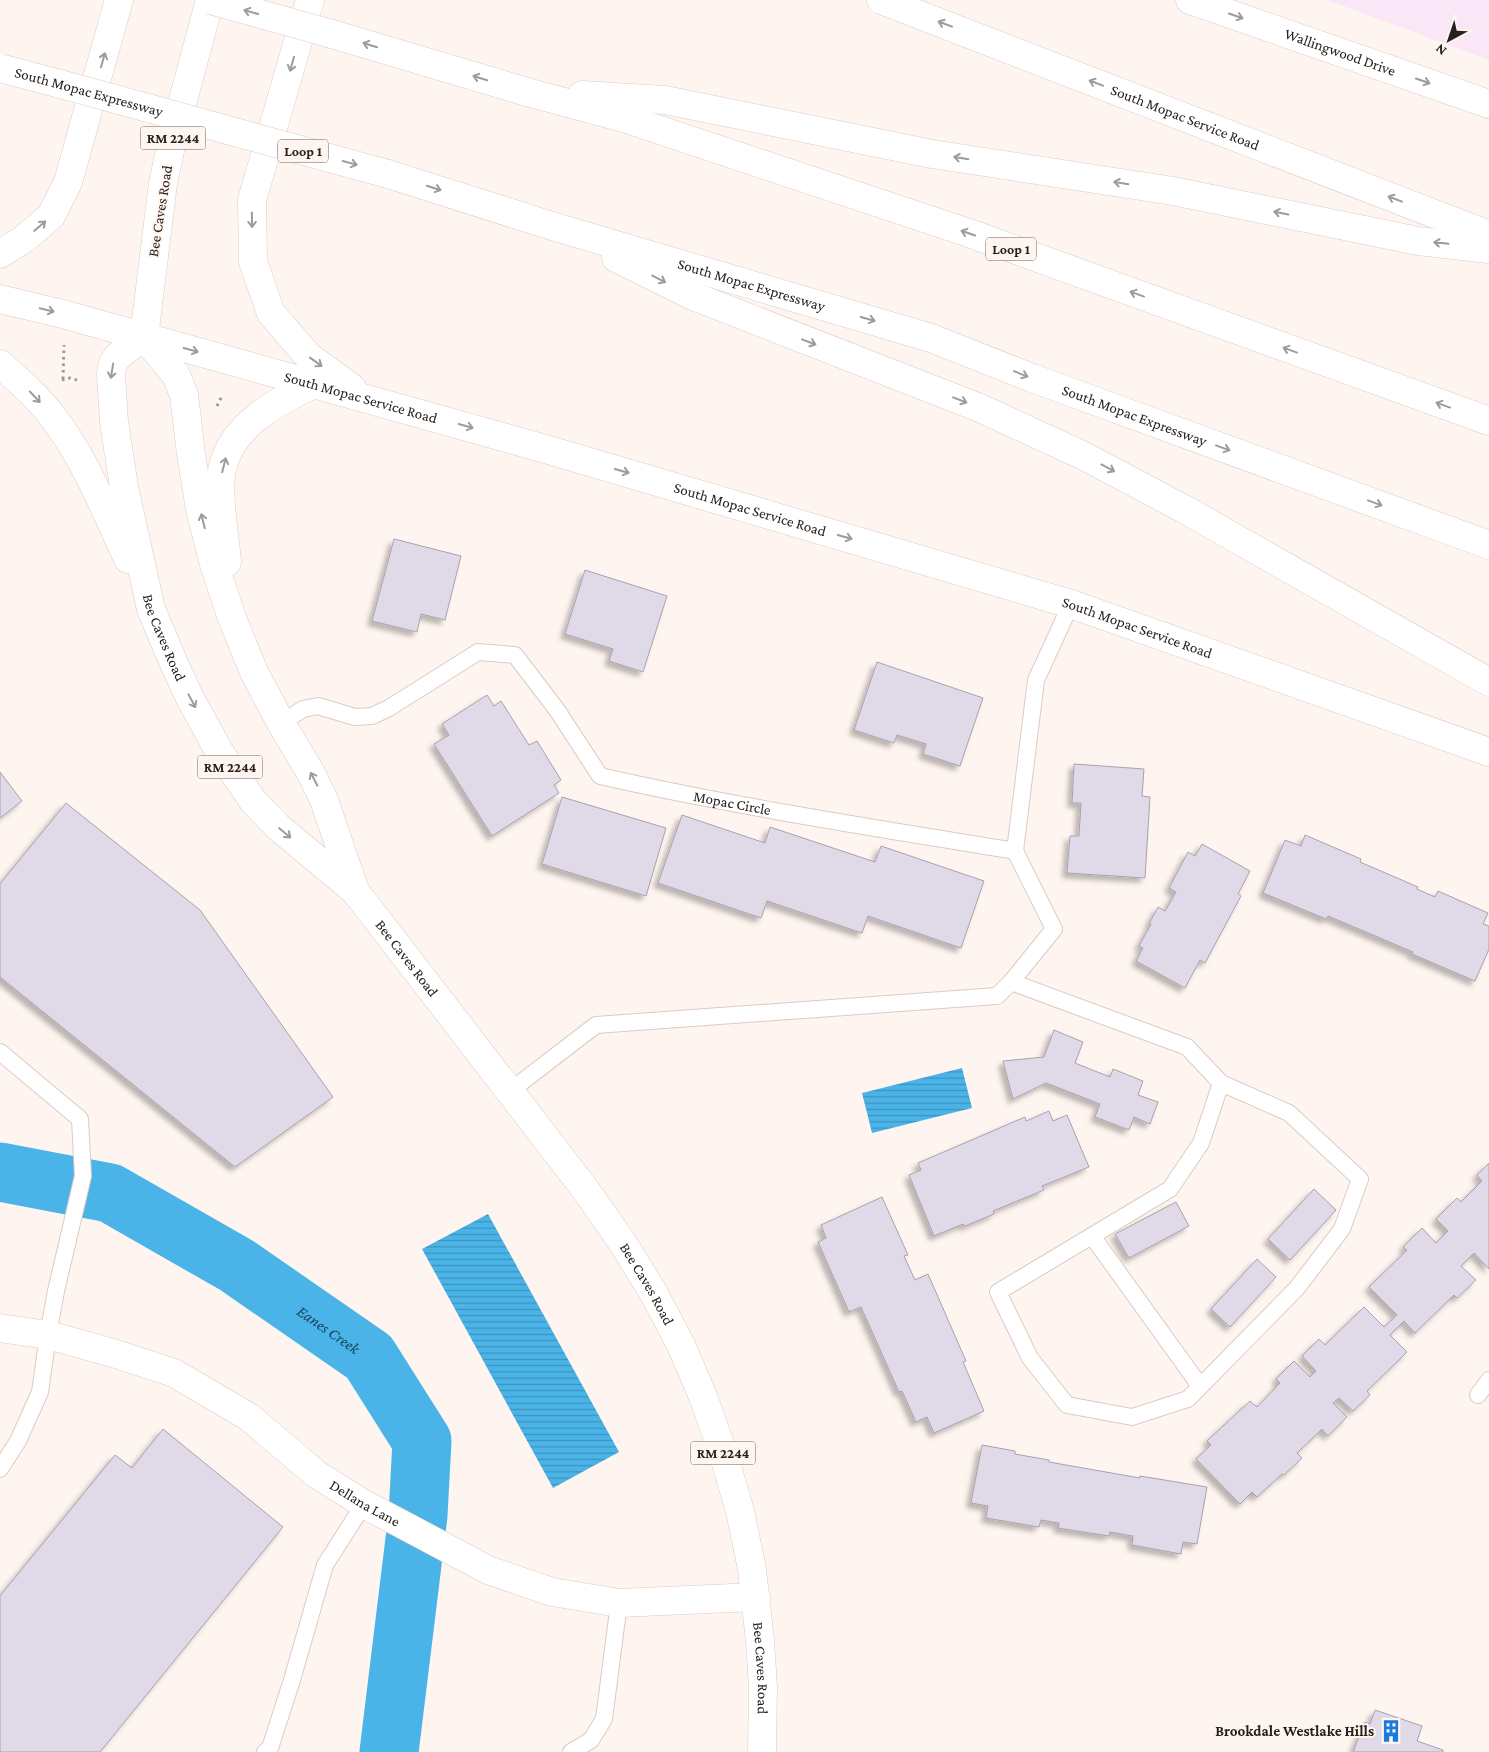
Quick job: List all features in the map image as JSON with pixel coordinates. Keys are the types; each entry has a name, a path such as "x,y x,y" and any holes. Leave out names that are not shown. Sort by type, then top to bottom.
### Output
{"main road":[{"path":"0,254 24,239 51,216 68,182 120,0"},
{"name":"Loop 1","path":"210,0 627,119 968,234 1489,421"},
{"name":"Bee Caves Road","path":"210,0 163,183 144,337 118,356 113,363 111,373 114,422 122,480 151,609 190,698 219,751 254,801 278,827 355,891 604,1214 640,1268 681,1345 704,1399 732,1481 746,1540 756,1597 763,1687 762,1752"},
{"path":"310,0 252,200 253,262 271,312 308,356 365,398"},
{"name":"South Mopac Service Road","path":"881,0 1489,235"},
{"name":"Wallingwood Drive","path":"1190,0 1489,104"},
{"name":"South Mopac Expressway","path":"0,68 179,115 218,128 388,174 552,226 931,338 1032,378 1489,545"},
{"path":"527,92 665,100 932,154 1173,191 1418,241 1489,249"},
{"path":"552,226 693,296 980,408 1084,456 1184,509 1489,682"},
{"name":"South Mopac Service Road","path":"0,299 59,313 542,448 1071,604 1489,752"},
{"name":"Bee Caves Road","path":"144,337 176,375 184,395 200,509 214,564 232,618 254,672 324,800 355,891"},
{"path":"0,364 19,380 51,414 80,458 151,609"},
{"path":"232,618 221,489 222,471 227,452 238,435 267,409 314,384"},
{"name":"Dellana Lane","path":"0,1328 48,1335 113,1353 174,1373 249,1416 316,1474 364,1504 488,1570 552,1592 619,1603 756,1597"}],"lane":[{"path":"510,1091 596,1026 997,996 1011,982 1054,929 1015,851 1036,680 1071,604"},
{"name":"Mopac Circle","path":"281,723 303,709 318,706 355,717 372,716 389,708 478,652 515,655 557,710 600,776 661,790 775,811 1015,851"},
{"path":"1011,982 1187,1047 1221,1083 1289,1113 1360,1179 1342,1229 1297,1288 1188,1399 1132,1417 1067,1404 1030,1358 998,1292 1170,1189 1201,1144 1221,1083"},
{"path":"0,1052 80,1119 83,1176 56,1291 40,1392 18,1441 0,1468"},
{"path":"1092,1236 1200,1386"},
{"path":"1478,1395 1489,1380"},
{"path":"265,1752 270,1748 292,1680 325,1565 364,1504"},
{"path":"571,1752 591,1740 604,1719 619,1603"}],"path":[{"path":"63,379 64,344"},
{"path":"54,381 70,378 85,382"}],"shaded area":[{"path":"1327,0 1489,0 1489,60"}],"water":[{"path":"962,1068 972,1108 872,1133 862,1093"},
{"path":"488,1214 619,1452 553,1488 422,1249"}],"building":[{"path":"394,539 461,556 445,620 421,614 417,632 372,621"},
{"path":"585,570 667,596 643,672 609,661 613,649 565,634"},
{"path":"877,662 983,698 960,766 923,754 926,744 897,735 894,743 854,730"},
{"path":"487,695 494,706 501,701 529,745 537,741 561,780 554,785 559,793 492,836 434,744 449,735 442,724"},
{"path":"1074,764 1144,769 1142,796 1150,797 1145,878 1067,873 1070,836 1079,836 1081,803 1072,803"},
{"path":"0,772 22,801 0,818"},
{"path":"562,797 666,828 646,896 542,864"},
{"path":"66,803 200,910 333,1097 235,1167 0,977 0,884"},
{"path":"682,815 765,843 770,827 875,862 881,846 984,881 961,948 868,916 862,933 767,901 761,918 658,883"},
{"path":"1305,835 1361,859 1360,862 1418,887 1417,889 1435,897 1438,891 1488,913 1483,924 1489,926 1489,949 1475,981 1328,916 1326,919 1263,893 1285,840 1301,846"},
{"path":"1202,844 1250,871 1238,894 1241,896 1205,963 1200,960 1185,988 1136,961 1143,948 1139,946 1158,907 1165,911 1176,892 1169,888 1188,852 1195,856"},
{"path":"1054,1030 1083,1042 1075,1063 1110,1077 1113,1069 1143,1081 1138,1095 1158,1102 1150,1124 1134,1117 1129,1130 1095,1117 1100,1104 1046,1083 1013,1099 1003,1061 1044,1057"},
{"path":"1049,1111 1053,1121 1067,1115 1089,1167 1042,1186 1044,1190 993,1211 994,1214 934,1236 909,1175 921,1170 918,1163 1025,1117 1026,1121"},
{"path":"1489,1163 1489,1269 1474,1253 1461,1266 1476,1280 1457,1298 1454,1295 1415,1333 1404,1321 1390,1335 1407,1352 1367,1391 1370,1395 1353,1411 1339,1398 1333,1403 1347,1417 1328,1436 1322,1429 1297,1453 1302,1458 1284,1475 1282,1474 1257,1497 1252,1492 1240,1504 1196,1459 1211,1445 1207,1441 1250,1401 1257,1407 1280,1383 1276,1379 1294,1361 1310,1377 1316,1371 1302,1356 1319,1339 1325,1345 1364,1307 1384,1327 1397,1315 1369,1287 1407,1250 1403,1247 1422,1228 1436,1243 1448,1231 1436,1219 1457,1198 1461,1202 1482,1181 1477,1175"},
{"path":"1314,1189 1336,1210 1290,1260 1268,1239"},
{"path":"882,1197 908,1255 904,1256 915,1280 928,1274 966,1361 963,1362 984,1411 934,1433 927,1417 916,1422 902,1391 899,1392 861,1307 849,1312 818,1242 826,1238 821,1225"},
{"path":"1176,1202 1189,1226 1129,1258 1115,1234"},
{"path":"1257,1259 1276,1277 1230,1327 1211,1309"},
{"path":"163,1429 283,1527 100,1752 0,1752 0,1596 115,1455 132,1468"},
{"path":"982,1445 1015,1451 1015,1454 1049,1460 1049,1462 1140,1478 1140,1476 1207,1487 1197,1544 1183,1542 1181,1554 1132,1545 1133,1536 1110,1532 1109,1536 1058,1528 1059,1523 1041,1520 1039,1527 986,1518 988,1506 971,1503"},
{"name":"Brookdale Westlake Hills","path":"1375,1710 1422,1726 1417,1741 1443,1750 1443,1752 1353,1752 1365,1722 1370,1724"}],"waterway":[{"name":"Eanes Creek","path":"0,1172 110,1193 236,1265 369,1357 422,1441 418,1515 389,1752"}],"place":[{"name":"Brookdale Westlake Hills","path":"1391,1731"}]}
